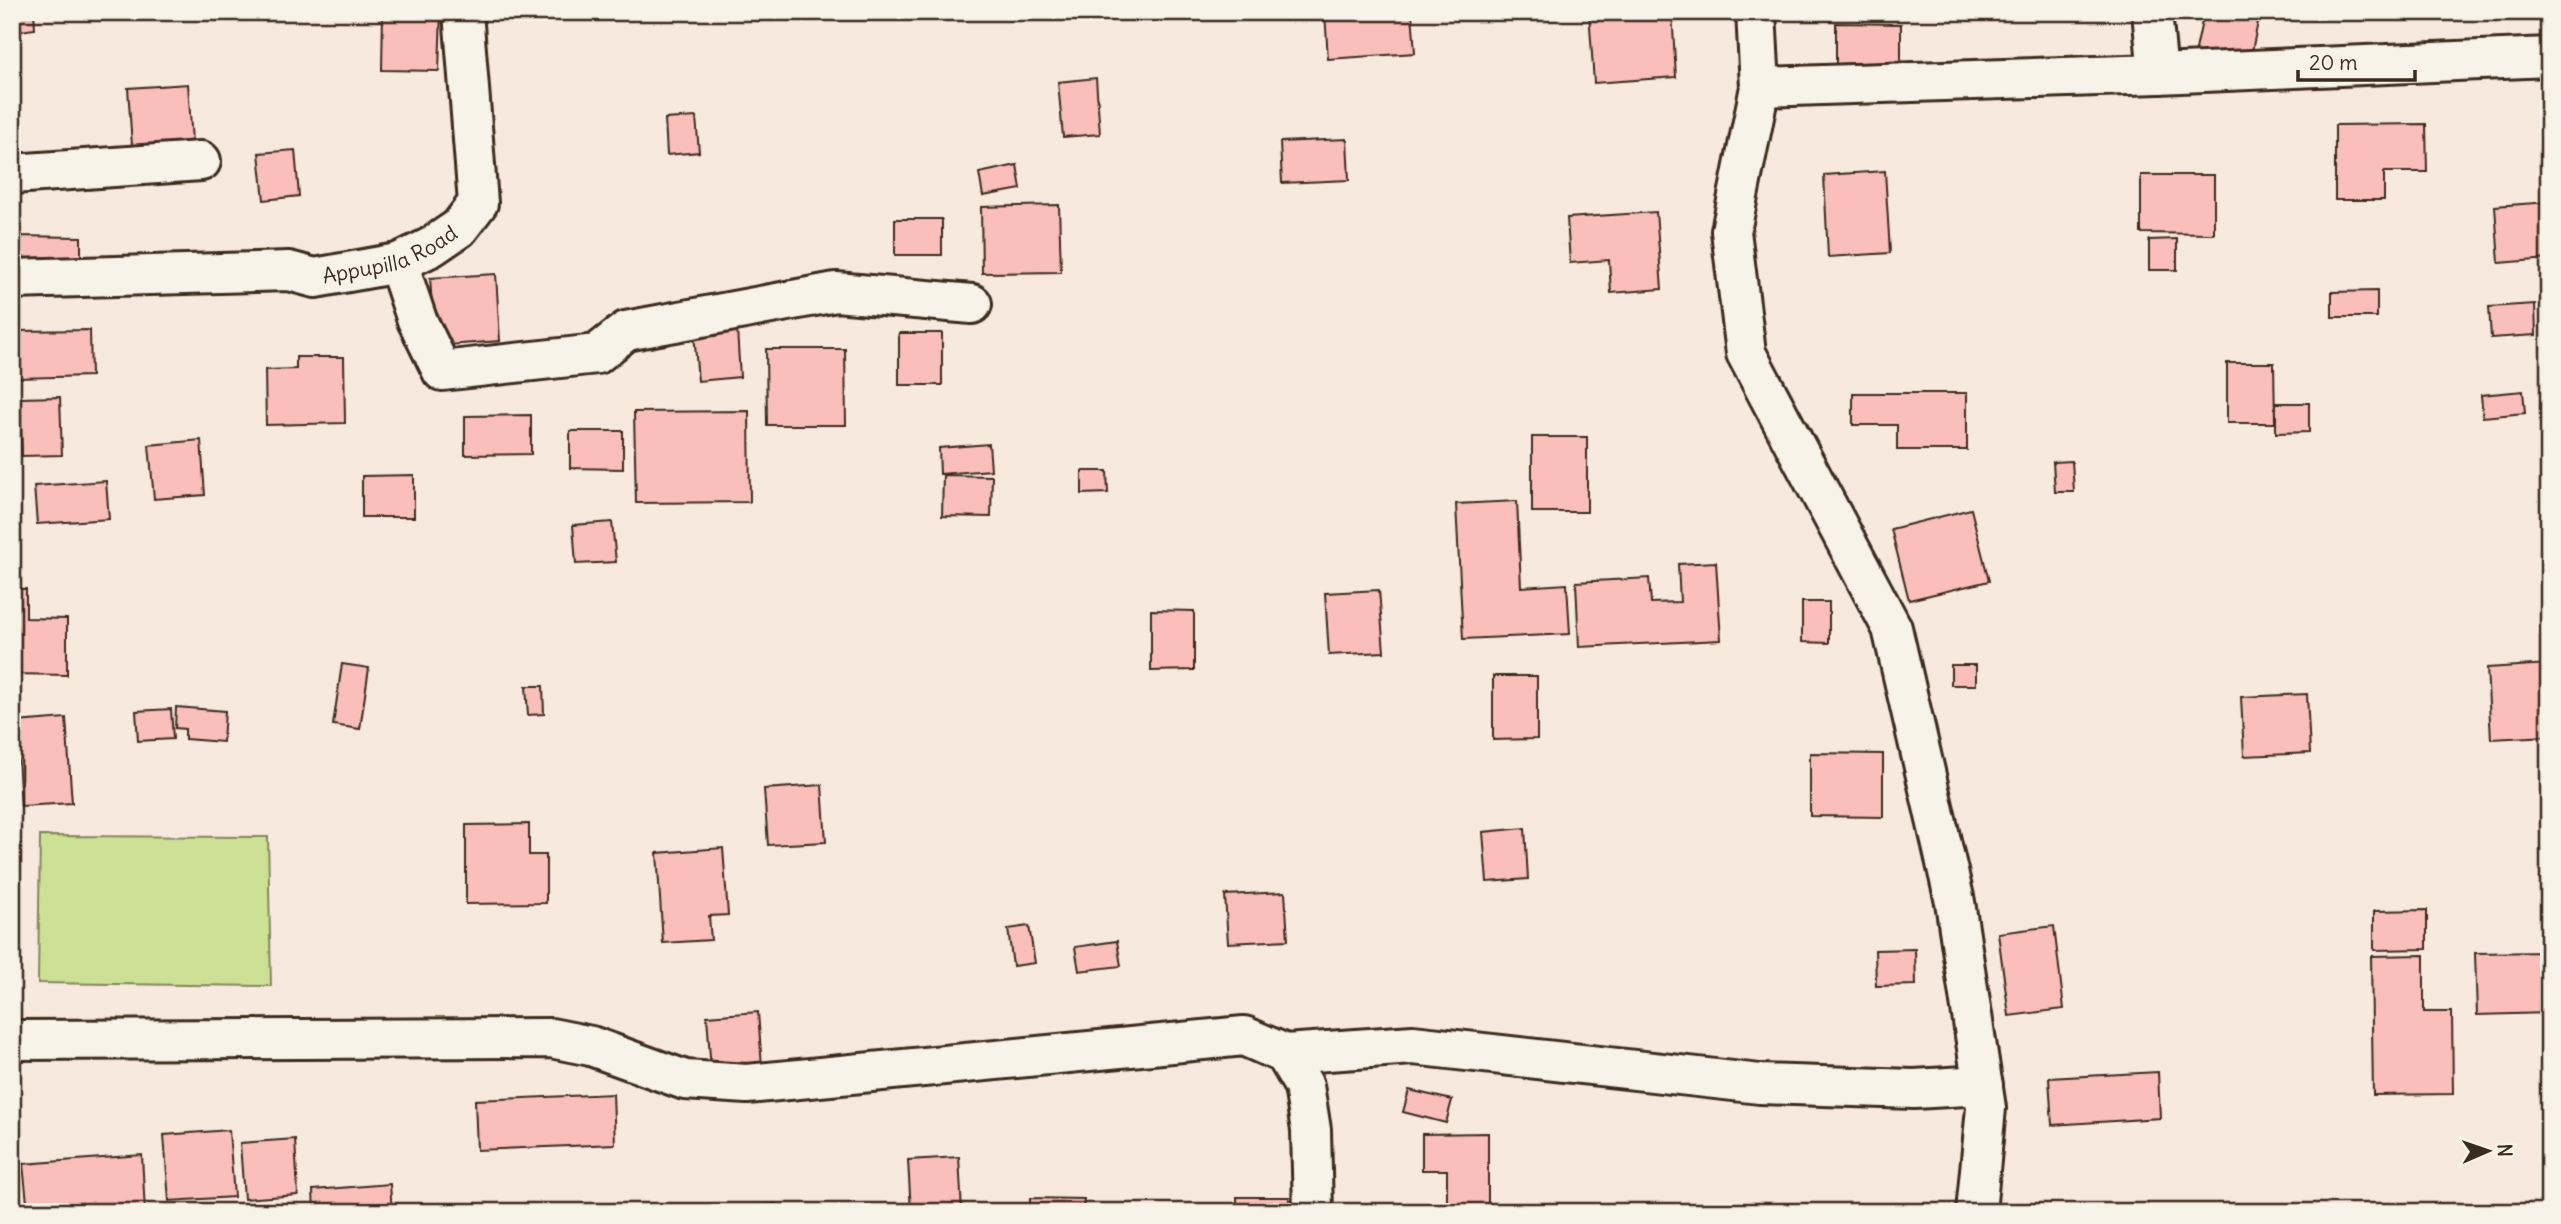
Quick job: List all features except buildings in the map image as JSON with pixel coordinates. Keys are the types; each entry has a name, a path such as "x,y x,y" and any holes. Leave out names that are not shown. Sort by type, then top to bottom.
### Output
{"street":[{"name":"Appupilla Road","path":"12,279 289,271 315,278 398,263 431,247 459,228 478,203 463,12"},
{"path":"1756,12 1760,86 1731,230 1746,353 1892,628 1955,902 1983,1085 1986,1108 1976,1212"},
{"path":"2152,12 2158,74"},
{"path":"1760,86 2158,74 2549,57"},
{"path":"12,174 201,162"},
{"path":"398,263 417,320 442,371 597,354 626,331 836,292 972,304"},
{"path":"12,1040 551,1038 591,1046 685,1080 747,1084 1244,1036 1285,1055 1413,1045 1760,1084 1914,1089 1983,1085"},
{"path":"1285,1055 1304,1086 1311,1130 1313,1212"}],"green space":[{"path":"40,836 268,837 271,986 38,983"}]}
